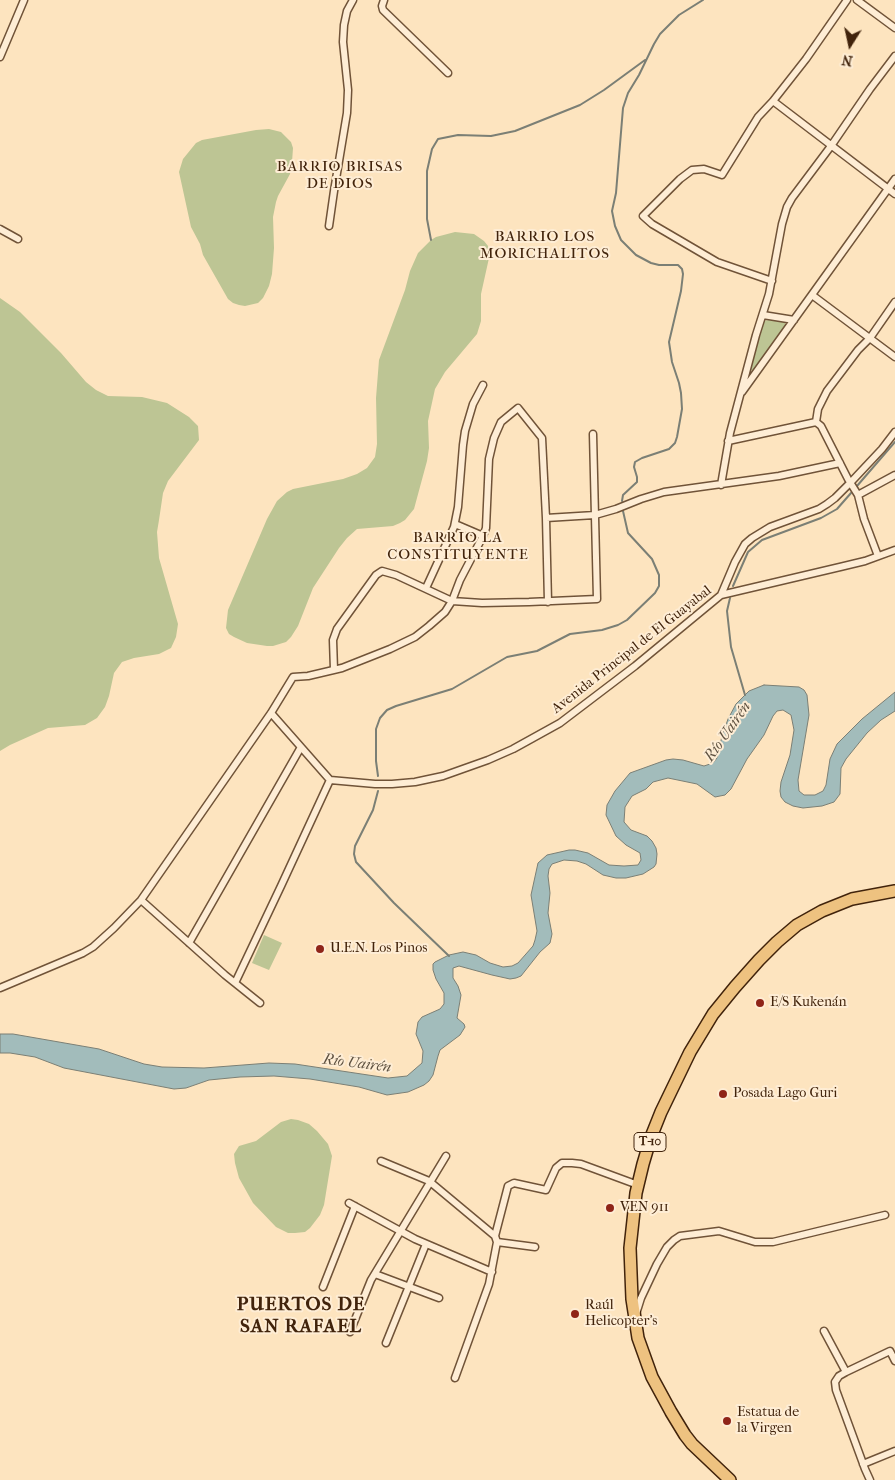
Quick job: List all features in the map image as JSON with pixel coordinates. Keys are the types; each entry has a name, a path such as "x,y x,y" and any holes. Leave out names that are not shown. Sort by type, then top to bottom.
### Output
{"highway":[{"name":"T-10","path":"730,1480 692,1444 671,1412 646,1363 638,1338 631,1286 630,1248 638,1185 651,1137 668,1095 690,1052 713,1014 734,987 777,942 797,925 830,907 852,899 895,891"}],"street":[{"path":"0,57 24,0"},
{"path":"329,226 347,113 348,90 343,42 344,25 347,11 353,0"},
{"path":"384,0 383,10 448,73"},
{"path":"772,281 717,262 652,224 643,216 680,179 692,170 704,169 722,175 758,117 806,59 847,0"},
{"path":"857,0 895,28"},
{"path":"720,484 728,441 772,281 782,224 787,207 895,56"},
{"path":"773,101 895,194"},
{"path":"740,395 895,179"},
{"path":"0,229 18,239"},
{"path":"812,295 895,357"},
{"path":"816,422 818,409 827,390 858,350 870,338 895,302"},
{"path":"763,315 794,320"},
{"path":"426,588 455,524 460,495 465,431 474,404 484,385"},
{"path":"0,988 70,960 94,947 141,900 271,713 293,677 334,670 390,649 415,636 438,619 452,601 460,580 483,536 487,521 489,459 492,443 501,422 518,408 542,438 548,602"},
{"path":"728,441 816,422"},
{"path":"816,422 821,426 858,494 864,519 878,556"},
{"path":"721,595 735,562 752,538 770,527 819,509 835,498 882,449 895,432"},
{"path":"334,670 333,640 337,629 378,573 382,571 389,572 452,601 482,603 597,599 593,434"},
{"path":"546,518 595,515 659,494 779,476 840,463"},
{"path":"858,494 895,475"},
{"path":"455,524 483,536"},
{"name":"Avenida Principal de El Guayabal","path":"330,780 375,784 415,782 463,770 513,749 567,718 635,666 721,595 840,568 895,550"},
{"path":"235,983 330,780 271,713"},
{"path":"189,943 301,747"},
{"path":"141,900 260,1003"},
{"path":"350,1332 375,1274 446,1156"},
{"path":"381,1161 431,1182 496,1239 535,1247"},
{"path":"456,1378 492,1272 496,1239 508,1186 514,1183 546,1190 556,1168 562,1163 572,1162 638,1185"},
{"path":"323,1287 352,1205 400,1232 492,1272"},
{"path":"635,1319 641,1298 658,1264 667,1248 680,1236 719,1231 755,1242 773,1242 885,1215"},
{"path":"386,1343 426,1244"},
{"path":"375,1274 439,1298"},
{"path":"824,1331 846,1372"},
{"path":"870,1480 835,1382 837,1378 846,1372 890,1351 895,1361"},
{"path":"864,1464 895,1451"}],"green space":[{"path":"269,129 281,132 291,142 293,148 292,162 290,174 278,196 273,217 274,248 269,286 258,303 245,306 233,303 228,299 203,255 200,244 191,227 179,172 183,159 196,143 202,140"},
{"path":"455,232 474,234 488,246 489,258 481,294 481,321 477,334 445,372 435,389 428,421 429,448 427,461 414,509 400,523 393,526 357,529 347,538 313,588 298,626 286,642 267,646 247,643 234,637 229,634 226,628 228,610 267,519 277,501 293,489 343,479 357,474 367,468 375,457 379,360 405,290 410,271 418,253 431,240"},
{"path":"0,298 20,312 61,353 86,382 96,390 108,396 142,397 167,403 189,417 198,426 199,440 168,481 163,493 157,532 159,558 178,624 176,637 171,648 159,654 122,662 114,673 105,707 97,718 85,725 48,728 0,751"},
{"path":"763,321 785,322 785,327 754,371 752,371 750,369"},
{"path":"264,935 282,943 269,970 252,963"},
{"path":"291,1119 309,1124 317,1131 328,1144 332,1156 324,1205 320,1215 305,1232 295,1233 288,1233 276,1227 253,1203 239,1178 234,1154 239,1146 256,1141 281,1122"}],"water":[{"name":"Río Uairén","path":"764,685 799,687 807,695 809,715 798,780 799,791 804,795 815,795 823,791 826,785 830,759 837,744 862,719 895,692 895,711 881,720 867,733 846,759 841,768 840,794 834,802 822,806 803,808 793,806 785,802 781,797 781,782 790,755 794,730 791,715 783,710 777,711 773,716 764,735 747,759 731,789 725,795 715,797 697,784 668,778 653,782 646,789 632,796 625,807 624,822 631,830 647,836 652,841 657,854 654,867 643,874 616,878 603,875 586,864 577,861 564,860 552,864 548,876 550,893 548,913 552,934 550,943 540,952 521,976 516,978 510,979 459,966 453,968 453,978 461,995 457,1018 465,1027 460,1035 440,1050 433,1075 424,1085 408,1092 387,1095 359,1087 310,1079 274,1076 209,1080 186,1088 174,1089 64,1068 35,1057 0,1053 0,1034 13,1034 99,1049 144,1064 162,1067 204,1068 269,1063 295,1064 388,1078 407,1076 422,1063 423,1051 416,1034 418,1022 422,1017 440,1009 444,1004 444,993 436,979 433,964 449,955 463,952 476,955 490,963 503,967 518,963 533,946 535,940 537,931 531,895 538,863 547,855 575,850 588,853 609,865 638,865 641,860 640,853 626,845 616,836 606,815 607,805 615,791 630,773 666,760 683,760 704,766 713,763 717,758 728,719 736,704 749,691"}],"waterway":[{"path":"622,501 623,495 637,482 635,462 669,449 675,443 677,437 682,409 681,393 672,362 669,342 683,274 682,269 678,265 659,265 636,255 621,240 615,226 612,211 616,193 623,108 628,93 660,34 679,15 703,0"},
{"path":"431,240 427,219 427,171 432,149 438,139 458,135 491,136 515,131 580,105 645,60"},
{"path":"857,486 895,442"},
{"path":"733,586 748,552 762,540 821,518 837,509 851,493"},
{"path":"378,776 376,729 380,718 387,710 452,689 507,657 537,651 570,634 602,630 618,625 627,620 655,593 659,586 659,575 652,559 628,533 623,511"},
{"name":"Río Uairén","path":"730,598 727,611 731,647 745,695"},
{"path":"378,791 373,810 355,846 356,862 394,903 449,956"}],"place":[{"name":"U.E.N. Los Pinos","path":"320,949"},
{"name":"E/S Kukenán","path":"760,1003"},
{"name":"Posada Lago Guri","path":"723,1094"},
{"name":"VEN 911","path":"610,1208"},
{"name":"Raúl Helicopter's","path":"575,1314"},
{"name":"Estatua de la Virgen","path":"727,1421"}],"district":[{"name":"BARRIO BRISAS DE DIOS","path":"340,176"},
{"name":"BARRIO LOS MORICHALITOS","path":"545,246"},
{"name":"BARRIO LA CONSTITUYENTE","path":"458,546"},
{"name":"PUERTOS DE SAN RAFAEL","path":"301,1316"}]}
